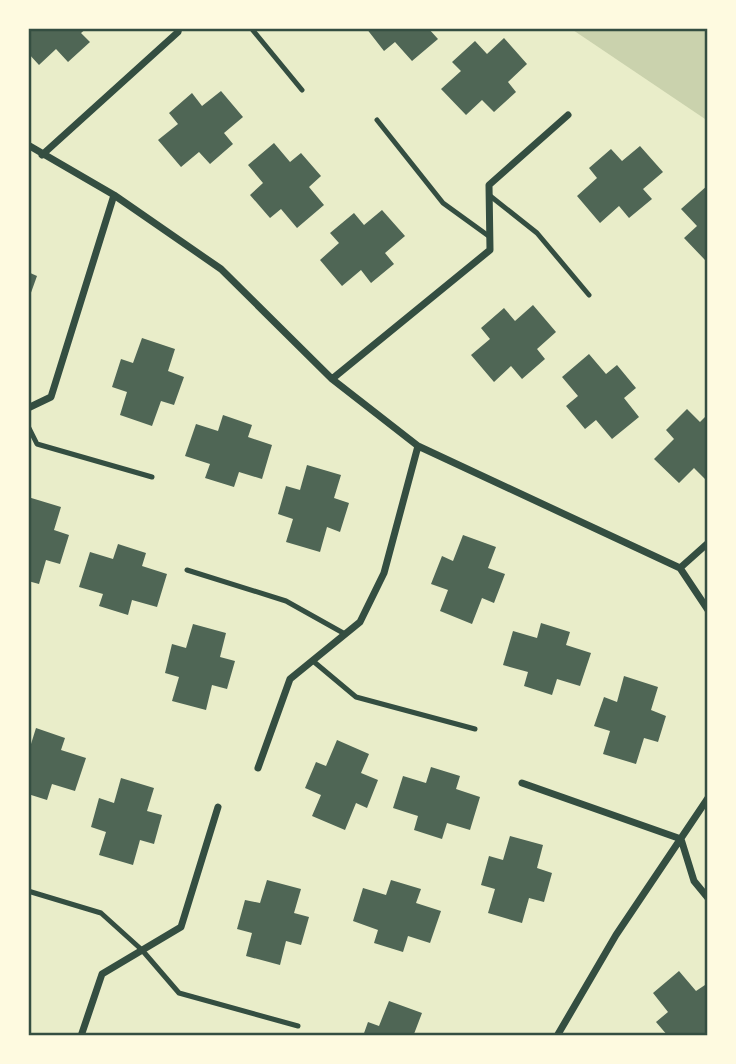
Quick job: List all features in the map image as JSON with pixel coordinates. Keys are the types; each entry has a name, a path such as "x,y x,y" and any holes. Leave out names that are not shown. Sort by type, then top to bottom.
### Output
{"street":[{"path":"42,155 178,32 178,28"},
{"path":"332,379 490,250 489,185 568,115"},
{"path":"28,145 114,195 221,269 332,379 418,446 680,568 708,610"},
{"path":"28,408 51,397 114,195"},
{"path":"258,768 290,680 360,622 384,573 418,446"},
{"path":"680,568 708,543"},
{"path":"522,783 681,839"},
{"path":"557,1036 616,935 708,798"},
{"path":"82,1036 102,974 181,927 218,807"},
{"path":"681,839 694,881 708,898"}],"lane":[{"path":"251,28 302,90"},
{"path":"377,120 443,203 490,237"},
{"path":"489,195 537,233 589,295"},
{"path":"28,426 37,444 152,477"},
{"path":"187,570 286,601 345,634"},
{"path":"313,662 356,697 475,730"},
{"path":"28,891 101,913 142,950 179,993 298,1026"}],"green space":[{"path":"570,28 708,28 708,121"}],"building":[{"path":"28,28 87,28 81,33 90,42 68,62 56,49 39,65 28,53"},
{"path":"366,28 428,28 438,39 412,61 395,42 384,51"},
{"path":"504,38 527,64 508,82 516,92 494,112 482,100 466,115 441,89 461,71 452,62 475,41 487,54"},
{"path":"221,91 243,117 224,133 233,144 210,164 199,152 181,167 158,140 178,124 169,113 192,93 202,106"},
{"path":"274,143 290,162 301,153 321,176 309,187 324,205 297,228 281,209 270,218 250,195 263,183 248,165"},
{"path":"640,146 663,172 643,189 652,199 629,218 619,206 600,223 577,196 597,178 589,168 611,149 622,161"},
{"path":"708,185 708,257 705,260 684,238 697,226 681,209"},
{"path":"382,210 405,236 385,253 394,264 371,283 361,270 342,286 320,260 339,243 330,233 354,213 364,225"},
{"path":"28,272 37,276 28,301"},
{"path":"533,305 556,332 537,349 545,359 522,379 511,366 494,382 471,355 490,339 481,328 504,308 515,321"},
{"path":"142,338 175,349 168,371 184,377 174,405 161,401 152,426 120,415 127,392 112,387 121,359 133,363"},
{"path":"589,354 606,374 617,365 636,388 624,398 639,417 612,439 596,420 585,429 566,406 578,396 562,377"},
{"path":"687,409 700,422 708,414 708,482 694,468 679,483 654,459 674,439 666,430"},
{"path":"223,415 252,425 248,437 272,445 262,479 239,472 234,487 205,478 210,464 185,456 196,424 218,431"},
{"path":"307,465 341,475 334,498 349,503 340,532 327,527 320,552 286,542 293,519 278,514 286,486 300,490"},
{"path":"28,497 61,507 54,530 69,535 60,564 46,560 39,584 28,581"},
{"path":"463,535 496,547 488,568 505,574 494,603 482,598 472,624 440,611 448,590 431,584 442,556 453,561"},
{"path":"118,544 146,553 142,566 167,574 157,607 132,600 128,615 99,606 103,594 79,587 90,552 113,559"},
{"path":"541,623 570,632 566,645 591,653 580,686 557,679 552,695 524,686 528,672 503,665 513,631 537,638"},
{"path":"193,624 226,633 220,657 235,661 227,689 212,685 206,710 172,701 179,677 165,673 172,644 186,648"},
{"path":"624,676 658,687 651,710 666,716 658,742 644,738 636,764 603,754 610,731 594,726 604,697 617,702"},
{"path":"36,728 65,738 61,750 86,758 75,791 52,784 47,800 28,794 28,743 31,744"},
{"path":"337,740 369,754 361,773 378,780 367,808 356,803 345,830 312,816 321,795 305,788 316,762 326,766"},
{"path":"431,767 460,776 456,789 480,797 470,830 447,823 442,839 414,830 418,816 393,808 403,776 426,783"},
{"path":"121,778 154,788 147,811 162,815 154,844 140,840 133,865 99,855 106,832 91,827 99,798 114,803"},
{"path":"510,836 543,845 537,868 552,873 544,902 529,898 522,923 488,913 495,889 481,885 489,856 503,860"},
{"path":"267,880 301,889 294,913 309,917 301,945 286,941 280,965 246,956 252,933 237,929 245,900 260,903"},
{"path":"391,880 421,889 416,903 441,911 430,943 408,936 403,952 374,943 378,930 353,921 363,888 386,895"},
{"path":"679,971 696,991 708,983 708,1036 668,1036 656,1022 668,1012 653,993"},
{"path":"389,1001 422,1013 414,1034 418,1036 363,1036 368,1022 379,1026"}]}
